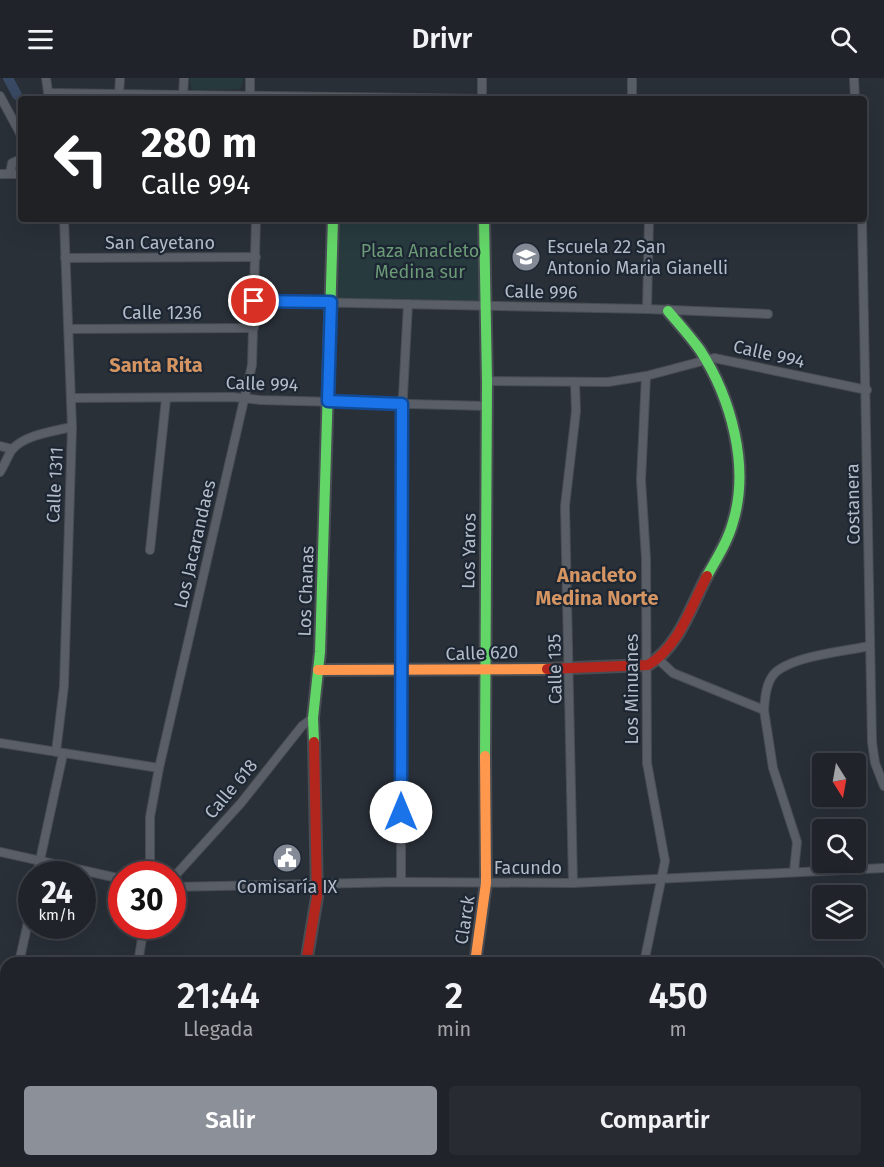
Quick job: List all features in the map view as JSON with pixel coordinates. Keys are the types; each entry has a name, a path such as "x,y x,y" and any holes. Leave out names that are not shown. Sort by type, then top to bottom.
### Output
{"street":[{"path":"46,78 49,96 183,96 184,78"},
{"path":"119,95 120,78"},
{"path":"250,78 250,96"},
{"path":"482,78 482,96"},
{"path":"632,78 632,96"},
{"path":"854,78 855,96"},
{"path":"0,96 18,129"},
{"path":"10,173 10,166 18,161"},
{"path":"0,174 18,174"},
{"name":"Calle 1311","path":"41,859 60,753 64,686 72,427 64,222"},
{"name":"Los Jacarandaes","path":"150,861 150,817 159,768 252,365 256,222"},
{"name":"Los Chanas","path":"307,957 317,885 313,718 318,670 333,222"},
{"name":"Los Yaros","path":"484,222 487,381 484,670 486,883"},
{"path":"647,309 649,222"},
{"name":"Costanera","path":"862,222 872,753 884,786"},
{"name":"San Cayetano","path":"65,258 256,257"},
{"name":"Calle 996","path":"254,301 647,309 768,314"},
{"path":"401,882 402,404 408,304"},
{"path":"668,311 705,359 736,433 737,506 730,531 698,593 653,662 673,673 764,710"},
{"name":"Calle 1236","path":"69,329 254,328"},
{"name":"Calle 994","path":"487,381 608,382 646,376 705,359 729,359 867,390"},
{"name":"Los Minuanes","path":"645,957 665,861 648,774 653,662 641,480 646,376"},
{"name":"Calle 135","path":"573,883 565,506 576,411 575,383"},
{"name":"Calle 994","path":"72,398 244,397 486,406"},
{"path":"150,550 166,399"},
{"path":"0,472 12,449 34,437 72,427"},
{"path":"0,446 12,449"},
{"path":"794,871 796,842 773,768 764,710 768,685 775,673 806,659 870,646"},
{"name":"Calle 620","path":"318,670 400,672 484,670 653,662"},
{"name":"Calle 618","path":"186,864 241,803 302,726 313,718"},
{"path":"0,743 159,768"},
{"path":"0,852 41,859 108,876"},
{"name":"Facundo","path":"186,887 401,882 573,883 884,868"},
{"name":"Clarck","path":"476,957 486,883"},
{"path":"20,957 24,939"},
{"path":"139,957 142,939"}],"green space":[{"path":"189,78 244,78 240,89 192,90"},
{"name":"Plaza Anacleto Medina sur","path":"333,222 484,222 486,305 331,302"}],"waterway":[{"path":"8,78 17,95"}],"traffic: fast":[{"path":"314,742 313,718 320,652 333,222"},
{"path":"484,222 487,381 485,756"},
{"path":"668,311 700,350 721,389 729,411 738,456 738,500 733,522 725,543 707,576"}],"traffic: slow":[{"path":"318,670 547,669"},
{"path":"476,957 486,883 485,756"}],"traffic: jam":[{"path":"547,669 648,665 659,657 676,637 707,576"},
{"path":"307,957 317,897 314,742"}],"place":[{"name":"Escuela 22 San Antonio Maria Gianelli","path":"526,257"},
{"name":"Comisaría IX","path":"287,858"}],"district":[{"name":"Santa Rita","path":"156,365"},
{"name":"Anacleto Medina Norte","path":"597,586"}],"route":[{"path":"254,301 331,302 328,401 402,404 401,812"}]}
